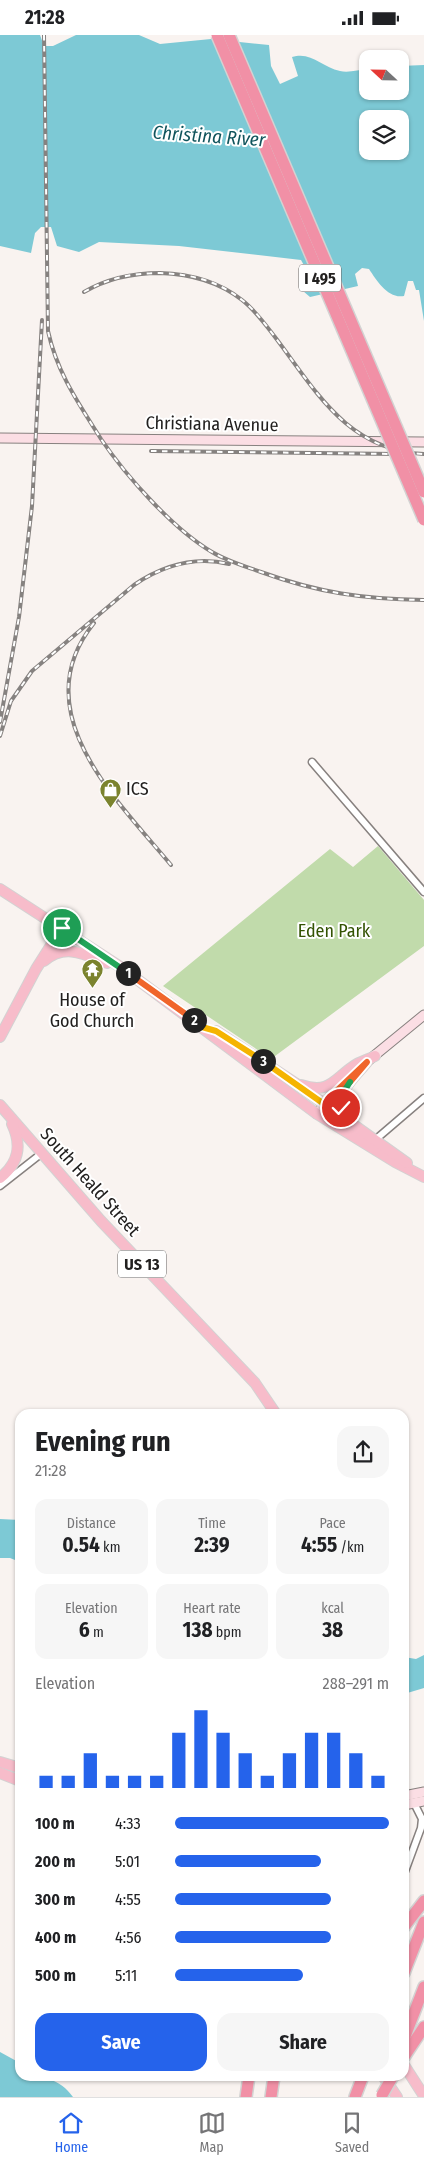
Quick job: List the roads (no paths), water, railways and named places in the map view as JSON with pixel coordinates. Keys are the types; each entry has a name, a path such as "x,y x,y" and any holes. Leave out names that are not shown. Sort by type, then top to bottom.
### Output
{"highway":[{"name":"I 495","path":"216,35 424,520"},
{"name":"I 495","path":"229,35 424,492"},
{"path":"409,1920 424,1901"},
{"path":"409,1960 424,1922"},
{"path":"409,2026 424,1987"},
{"path":"409,2049 424,2027"},
{"path":"246,2097 248,2081"},
{"path":"271,2097 273,2081"},
{"path":"355,2097 361,2081"},
{"path":"381,2096 388,2081"}],"main road":[{"name":"Christiana Avenue","path":"0,438 424,442"},
{"path":"0,889 122,968 317,1114 394,1162 420,1174"},
{"path":"0,1037 36,969 62,928"},
{"path":"36,969 52,955 68,951 85,954 122,968"},
{"path":"317,1114 324,1104 371,1059 424,1015"},
{"path":"202,1027 216,1031 242,1047 403,1159 420,1174"},
{"path":"295,1083 317,1089 327,1087 356,1065 371,1059"},
{"path":"371,1059 342,1093 340,1105 344,1114 373,1139"},
{"name":"South Heald Street","path":"0,1105 101,1221 224,1348 255,1383 273,1409"},
{"path":"0,1177 14,1162 18,1151 18,1138 8,1114"},
{"path":"0,1762 15,1766"},
{"path":"0,1773 15,1779"},
{"path":"409,1795 424,1792"},
{"path":"409,1804 424,1801"},
{"path":"409,2073 424,2096"},
{"path":"386,2081 397,2097"}],"street":[{"path":"312,762 424,892"},
{"path":"373,1139 424,1099"},
{"path":"0,1186 42,1153"},
{"path":"409,1860 421,1828 422,1819 414,1803"}],"water":[{"name":"Christina River","path":"0,35 40,35 44,46 53,46 76,35 139,35 160,44 211,39 269,45 271,66 280,84 298,76 292,57 305,56 340,71 359,70 359,100 409,100 409,66 424,65 424,321 419,290 416,290 413,281 408,281 404,296 393,295 383,288 369,269 362,268 355,274 358,286 310,297 303,291 299,281 306,269 301,260 179,246 99,242 79,252 57,246 51,227 41,227 35,233 31,253 0,246"},
{"path":"0,1519 15,1520 15,1560 0,1558"},
{"path":"424,1655 424,1688 409,1692 409,1658 416,1659"},
{"path":"0,2052 15,2060 15,2081 54,2081 73,2097 0,2097"}],"railway":[{"path":"44,35 48,331 63,374 77,401 111,454 166,516 197,542 218,555 282,579 322,590 381,598 424,600"},
{"path":"84,292 111,280 130,275 150,273 193,277 214,283 233,293 256,313 320,397 354,429 374,442 397,450 424,454"},
{"path":"0,722 19,617 32,506 42,320"},
{"path":"151,451 396,454"},
{"path":"0,736 11,701 32,671 134,585 145,578 179,564 204,561 229,564"},
{"path":"94,623 75,656 68,689 73,721 85,752 104,783 171,865"}],"place":[{"name":"ICS","path":"110,808"},
{"name":"House of God Church","path":"92,989"}],"park label":[{"name":"Eden Park","path":"334,931"}]}
